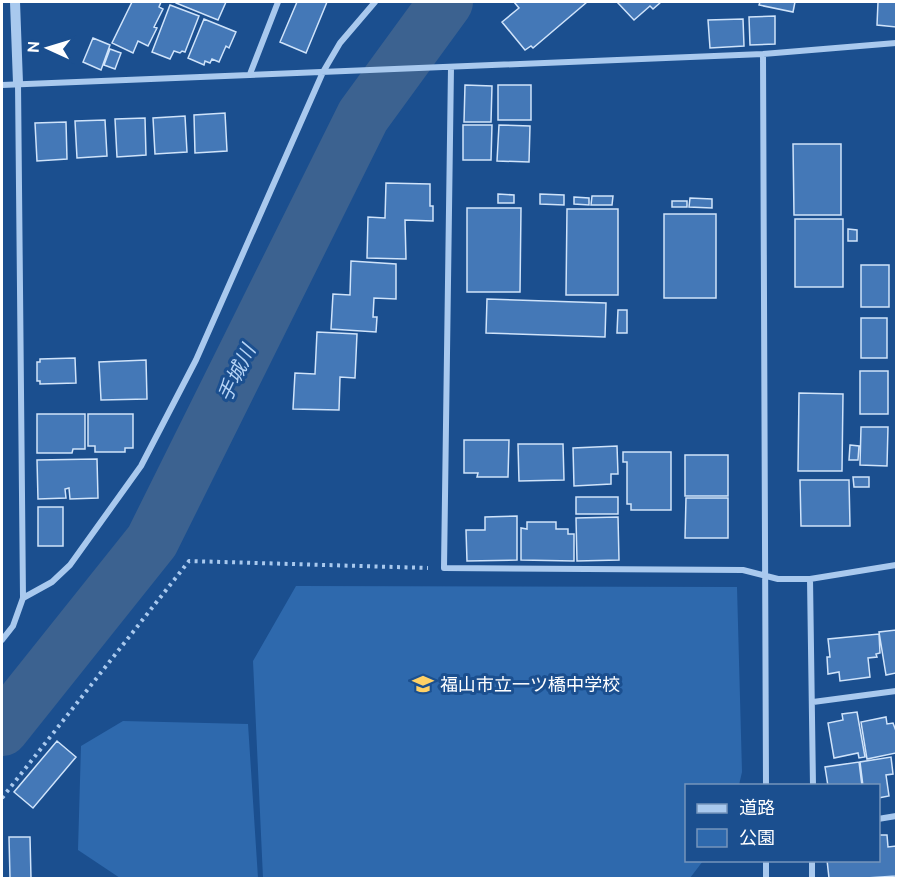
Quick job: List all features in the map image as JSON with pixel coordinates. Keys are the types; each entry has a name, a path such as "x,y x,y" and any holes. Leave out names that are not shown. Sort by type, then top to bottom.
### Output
{"street":[{"path":"2,640 13,626 23,598 18,83 15,2"},
{"path":"250,74 278,2"},
{"path":"23,598 52,582 70,565 141,466 196,360 323,72 340,43 375,2"},
{"path":"2,85 763,54 897,43"},
{"path":"763,54 766,784"},
{"path":"451,67 444,568 743,570 778,579 810,579 897,565"},
{"path":"810,579 813,784"},
{"path":"813,702 897,690"},
{"path":"880,819 897,816"},
{"path":"766,862 766,879"},
{"path":"812,862 812,879"}],"path":[{"path":"2,798 189,561 444,568"}],"green space":[{"name":"福山市立一ツ橋中学校","path":"296,586 737,587 742,772 739,784 685,784 685,862 702,862 690,878 263,878 253,661"},
{"path":"123,721 248,724 258,878 120,878 78,850 81,746"}],"building":[{"path":"132,2 161,2 159,7 163,9 148,46 138,41 133,53 112,43"},
{"path":"176,2 226,2 218,20"},
{"path":"297,2 327,2 306,53 280,42"},
{"path":"514,2 587,2 533,48 531,46 525,50 502,22 519,8"},
{"path":"617,2 661,2 653,9 650,6 634,20"},
{"path":"760,2 795,2 793,12 759,5"},
{"path":"878,2 896,2 896,27 877,25"},
{"path":"170,5 199,16 185,52 174,51 170,59 152,52"},
{"path":"775,16 775,44 750,45 749,17"},
{"path":"204,19 236,32 219,62 212,59 210,63 205,61 204,65 188,58"},
{"path":"743,19 744,46 710,48 708,20"},
{"path":"93,38 110,45 101,70 83,62"},
{"path":"110,49 121,53 115,69 104,65"},
{"path":"465,85 492,86 491,122 464,122"},
{"path":"498,85 531,85 531,120 498,120"},
{"path":"225,113 227,151 195,153 194,115"},
{"path":"185,116 187,152 155,154 153,118"},
{"path":"145,118 146,155 117,157 115,119"},
{"path":"105,120 107,156 77,158 75,121"},
{"path":"66,122 67,159 37,161 35,123"},
{"path":"463,125 492,125 491,160 463,160"},
{"path":"499,125 530,126 529,162 497,161"},
{"path":"793,144 841,144 841,215 794,215"},
{"path":"386,183 430,184 433,221 405,220 406,259 367,258 368,217 385,218"},
{"path":"498,194 514,195 514,203 498,203"},
{"path":"540,194 564,195 564,205 540,204"},
{"path":"592,196 613,196 612,205 591,205"},
{"path":"574,197 589,198 589,205 574,204"},
{"path":"690,198 712,199 712,208 689,207"},
{"path":"672,201 687,201 687,207 672,207"},
{"path":"467,208 521,208 520,292 467,292"},
{"path":"567,209 618,209 618,295 566,295"},
{"path":"664,214 716,214 716,298 664,298"},
{"path":"795,219 843,219 843,287 795,287"},
{"path":"848,229 857,230 857,241 848,241"},
{"path":"351,261 396,264 396,299 374,298 373,317 377,317 376,332 331,329 333,294 350,295"},
{"path":"861,265 889,265 889,307 861,307"},
{"path":"487,299 606,303 605,337 486,333"},
{"path":"618,310 627,310 627,333 617,333"},
{"path":"861,318 887,318 887,358 861,358"},
{"path":"317,332 357,334 355,378 340,377 339,410 293,409 295,373 315,374"},
{"path":"75,358 76,383 40,384 40,381 37,381 37,362 40,362 40,359"},
{"path":"146,360 147,399 101,400 99,362"},
{"path":"860,371 888,371 888,414 860,414"},
{"path":"799,393 843,394 842,471 798,471"},
{"path":"37,414 85,414 85,449 73,449 72,453 37,453"},
{"path":"88,414 133,414 133,448 125,448 125,452 95,452 95,446 88,446"},
{"path":"861,427 888,427 887,466 860,465"},
{"path":"464,440 509,440 508,477 477,477 478,473 464,473"},
{"path":"518,444 563,444 564,480 519,481"},
{"path":"850,445 859,446 858,460 849,460"},
{"path":"617,446 618,474 611,474 611,484 574,486 573,448"},
{"path":"623,452 671,452 671,510 631,510 631,504 627,504 627,462 623,462"},
{"path":"685,455 728,455 728,496 685,496"},
{"path":"97,459 98,498 70,499 69,488 65,489 66,498 38,499 37,460"},
{"path":"853,477 869,477 869,487 854,487"},
{"path":"800,480 849,480 850,526 801,526"},
{"path":"576,497 618,497 618,514 576,514"},
{"path":"686,498 728,498 728,538 685,538"},
{"path":"38,507 63,507 63,546 38,546"},
{"path":"517,516 517,560 467,561 466,530 485,530 485,517"},
{"path":"618,517 619,560 577,561 576,518"},
{"path":"527,522 556,522 556,529 568,529 568,534 574,534 574,561 521,560 521,528 527,529"},
{"path":"896,630 896,673 886,675 879,632"},
{"path":"879,634 880,653 876,654 877,657 868,658 870,677 840,681 839,672 828,674 827,657 830,657 828,639"},
{"path":"857,712 865,757 859,758 858,753 834,758 828,723 843,720 842,714"},
{"path":"886,717 887,724 893,723 896,731 896,753 867,759 861,722"},
{"path":"57,741 76,757 33,808 14,792"},
{"path":"891,757 893,774 886,775 889,796 880,798 880,784 863,784 860,762"},
{"path":"859,762 862,784 828,784 825,767"},
{"path":"880,835 887,835 888,847 896,846 896,876 829,878 827,862 880,862"},
{"path":"9,837 30,837 31,878 10,878"}],"waterway":[{"name":"手城川","path":"2,729 152,541 363,116 446,2"}],"place":[{"name":"福山市立一ツ橋中学校","path":"423,684"}]}
